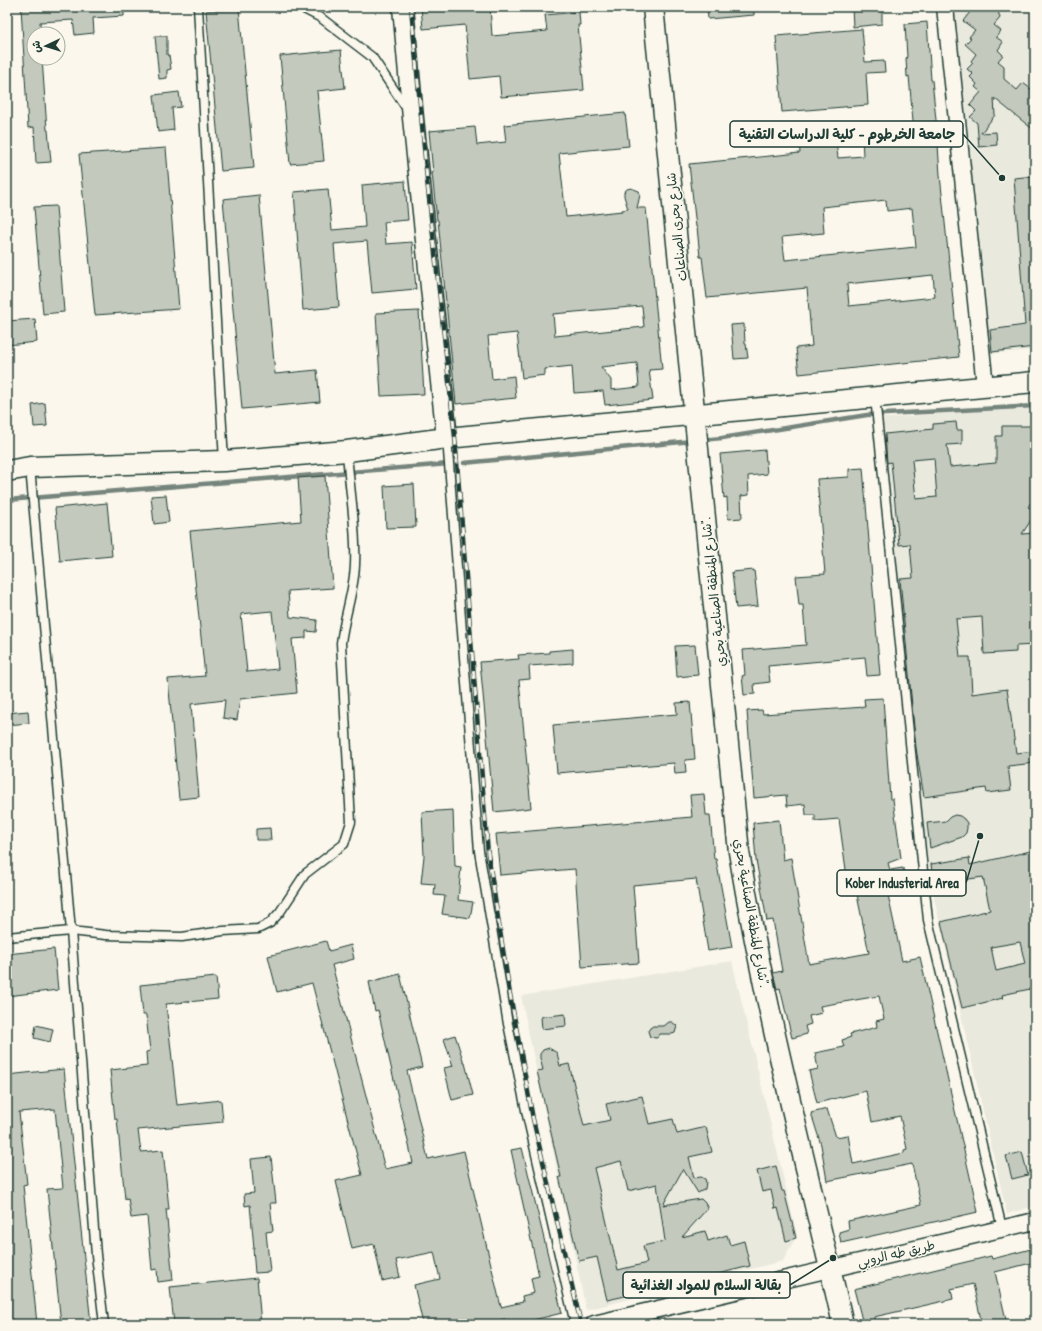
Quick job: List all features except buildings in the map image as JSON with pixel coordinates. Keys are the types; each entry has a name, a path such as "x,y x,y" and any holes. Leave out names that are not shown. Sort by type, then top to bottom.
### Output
{"street":[{"path":"402,7 447,438"},
{"name":"شارع بحرى الصناعات","path":"653,7 698,440"},
{"path":"945,7 985,386"},
{"path":"7,470 30,467 348,458 447,438 695,414 875,404 985,386 1035,382"},
{"name":"شارع المنطقة الصناعية بحري\".","path":"698,440 740,858 758,957 843,1324"},
{"name":"طريق طه الروبي","path":"594,1324 1035,1221"}],"lane":[{"path":"198,7 224,461"},
{"path":"300,7 321,18 372,57 413,118"},
{"path":"875,404 928,920 1002,1228"},
{"path":"447,438 479,851 508,1024 575,1324"},
{"path":"7,936 71,931 106,935 182,937 223,931 258,929 270,923 280,912 305,874 344,844 351,822 341,643 343,626 352,588 355,564 348,458"},
{"path":"30,467 71,931 96,1255 104,1324"}],"shaded area":[{"path":"953,7 1035,7 1035,350 988,354"},
{"path":"1035,406 1035,1206 1007,1214 934,898 914,775 875,419"},
{"path":"732,961 797,1235 783,1261 586,1310 521,996"}],"waterway":[{"path":"701,440 867,415 1035,406"},
{"path":"464,463 692,441"},
{"path":"7,500 449,464"}],"railway":[{"path":"411,7 427,180 455,437 488,854 510,994 533,1119 581,1324"}],"place":[{"name":"جامعة الخرطوم - كلية الدراسات التقنية","path":"1002,178"},
{"name":"Kober Industerial Area","path":"980,836"},
{"name":"بقالة السلام للمواد الغذائية","path":"833,1258"}]}
